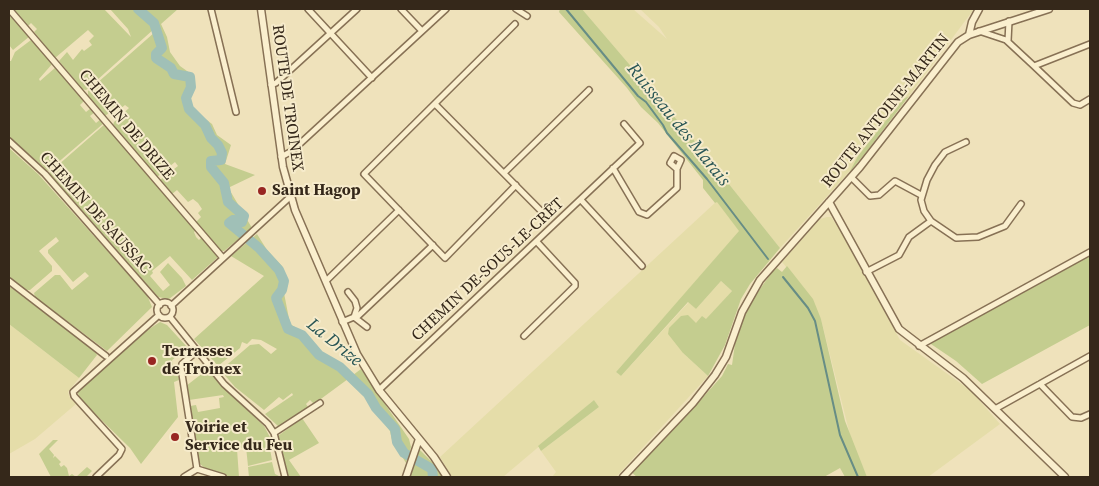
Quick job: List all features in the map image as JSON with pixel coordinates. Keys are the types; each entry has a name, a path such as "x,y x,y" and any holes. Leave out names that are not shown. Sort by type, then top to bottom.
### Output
{"street":[{"name":"CHEMIN DE DRIZE","path":"9,9 223,258"},
{"path":"211,9 236,112"},
{"name":"ROUTE DE TROINEX","path":"261,9 281,157 290,196 356,354 379,390 447,477"},
{"path":"308,9 372,78"},
{"path":"271,85 276,83 357,9"},
{"path":"401,9 422,31"},
{"path":"281,157 288,154 446,9"},
{"path":"516,9 527,16"},
{"path":"969,35 972,22 979,9"},
{"name":"ROUTE ANTOINE-MARTIN","path":"623,477 707,386 726,357 742,312 753,290 851,177 955,45 969,35 979,31 1049,9"},
{"path":"1008,41 1009,21"},
{"path":"515,24 364,174 445,258 516,185"},
{"path":"979,31 1008,41 1073,103 1080,105 1090,99"},
{"path":"1034,66 1090,44"},
{"path":"504,174 590,90"},
{"path":"435,104 548,217"},
{"name":"CHEMIN DE-SOUS-LE-CRÊT","path":"379,390 640,143 624,124"},
{"name":"CHEMIN DE SAUSSAC","path":"9,142 45,174 160,305"},
{"path":"966,142 950,148 941,156 921,195 922,206 931,221 956,238 978,237 1008,224 1021,204"},
{"path":"613,168 639,212 648,215 677,188 677,169"},
{"path":"851,177 870,196 879,195 895,181 921,195"},
{"path":"171,306 290,196"},
{"path":"581,200 642,266"},
{"path":"830,202 896,326 919,346 958,373 1065,477"},
{"path":"326,281 399,210"},
{"path":"866,272 899,255 909,237 931,221"},
{"path":"524,336 575,286 575,283 537,242"},
{"path":"342,322 355,317 433,245"},
{"path":"919,346 1090,252"},
{"path":"9,281 106,356"},
{"path":"348,292 357,305 355,317"},
{"path":"166,303 171,306 173,310 170,316 164,318 159,315 157,310 160,305 166,303"},
{"path":"96,477 122,449 74,396 74,392 159,315"},
{"path":"170,316 224,384 260,416 274,433 285,477"},
{"path":"355,317 367,328"},
{"path":"197,351 182,364 181,368 197,469"},
{"path":"995,409 1090,356"},
{"path":"1040,384 1072,416 1081,418 1090,414"},
{"path":"274,433 320,403"},
{"path":"406,477 419,439"},
{"path":"184,477 197,469 223,477"}],"shaded area":[{"path":"582,9 633,9 667,39 659,27 640,9 974,9 909,96 903,99 849,172 780,248 689,134"},
{"path":"717,201 740,231 616,372 621,376 689,302 696,309 721,281 732,291 706,320 683,353 708,376 616,477 552,477 556,472 541,451 599,407 594,400 503,477 452,477 440,457"},
{"path":"831,217 838,227 900,340 970,390 1000,424 928,477 867,477 852,443 821,319 803,287 782,262 820,219"},
{"path":"9,324 79,378 68,392 70,398 76,404 35,439 9,454"}],"green space":[{"path":"13,9 104,9 131,37 128,29 110,9 178,9 161,24 167,37 170,52 180,66 194,76 195,79 189,95 191,108 212,124 217,135 231,145 225,164 255,175 229,189 252,228 224,251 221,251 196,222 201,217 198,213 202,209 198,203 193,199 188,202 177,190 172,194 160,180 178,166 175,162 157,177 113,125 129,108 125,105 119,110 116,107 105,116 88,96 88,91 155,32 154,29 86,90 82,89 59,61 67,52 73,60 82,49 84,51 92,45 89,41 94,36 88,30 55,58 34,32 37,29 31,23 28,26"},
{"path":"560,9 582,9 689,134 780,248 750,284 741,299 725,345 708,376 683,353 668,334 669,328 681,316 688,315 696,323 702,316 706,319 732,291 721,281 696,309 688,302 621,376 616,372 739,231 717,202 715,203 703,188 703,180 658,123 641,107 627,88 559,12"},
{"path":"9,11 30,36 13,50 9,45"},
{"path":"31,40 53,63 39,79 40,81 56,67 85,100 80,105 86,112 91,108 95,112 90,116 96,123 101,119 104,123 48,171 9,137 9,61 11,61 15,52"},
{"path":"909,96 849,173 858,156 903,99"},
{"path":"105,124 196,230 194,232 196,237 199,240 202,237 217,255 217,258 192,280 170,256 152,271 153,273 150,276 163,291 170,285 160,272 168,263 182,278 186,286 169,299 158,297 49,173"},
{"path":"9,148 38,174 147,295 152,307 107,351 35,297 34,293 55,275 60,275 72,290 89,276 85,272 73,282 48,253 48,250 59,241 56,237 39,251 52,266 52,271 30,290 25,290 9,278"},
{"path":"257,234 267,250 282,266 286,275 284,293 290,324 303,332 326,358 347,369 353,375 361,369 409,439 411,447 406,463 392,440 390,431 366,398 348,379 314,404 310,400 306,404 308,407 279,427 265,414 293,395 292,393 283,400 279,397 264,410 235,387 222,372 222,369 250,345 259,344 271,354 277,349 261,340 252,339 247,344 242,342 240,348 218,366 194,339 264,276 231,256"},
{"path":"1090,254 1090,325 982,384 956,361 928,342"},
{"path":"787,266 813,299 821,319 845,421 867,477 845,477 840,468 824,477 637,477 631,472 697,404 722,376 728,364 732,365 735,344 748,306 772,272 777,268 782,272"},
{"path":"9,286 95,351 97,355 79,378 9,324"},
{"path":"160,322 167,325 188,348 172,360 173,366 177,366 179,380 174,382 178,417 141,464 130,448 81,400 77,391 143,333"},
{"path":"208,369 222,386 264,426 272,441 270,449 272,460 248,466 246,447 237,449 239,477 230,477 206,469 199,463 190,406 196,405 198,412 220,408 219,398 224,397 223,395 189,400 186,386"},
{"path":"594,400 599,407 541,451 538,446"},
{"path":"302,418 319,443 289,460 301,477 289,477 278,436"},
{"path":"53,440 58,440 49,449 54,455 53,458 55,456 61,462 59,464 61,467 64,465 67,468 69,476 72,474 76,477 51,477 39,454"},
{"path":"420,450 433,463 442,477 410,477 417,452"},
{"path":"272,462 275,474 281,477 249,477 248,467"},
{"path":"87,467 92,471 86,477 76,477"}],"waterway":[{"name":"La Drize","path":"138,9 154,23 162,48 156,54 156,58 171,68 174,74 190,77 191,87 186,98 189,109 205,125 211,138 218,145 222,153 221,160 211,161 211,167 224,183 228,202 244,216 242,222 233,220 229,223 259,248 279,270 284,281 282,290 276,298 288,329 302,335 319,355 340,367 368,394 376,408 395,429 397,442 404,453 432,469 433,477"},
{"name":"Ruisseau des Marais","path":"566,9 638,96 646,102 667,133 707,179 768,259"},
{"name":"Ruisseau des Marais","path":"783,277 808,308 815,321 840,435 858,477"}],"place":[{"name":"Saint Hagop","path":"262,191"},
{"name":"Terrasses de Troinex","path":"152,361"},
{"name":"Voirie et Service du Feu","path":"175,437"}]}
